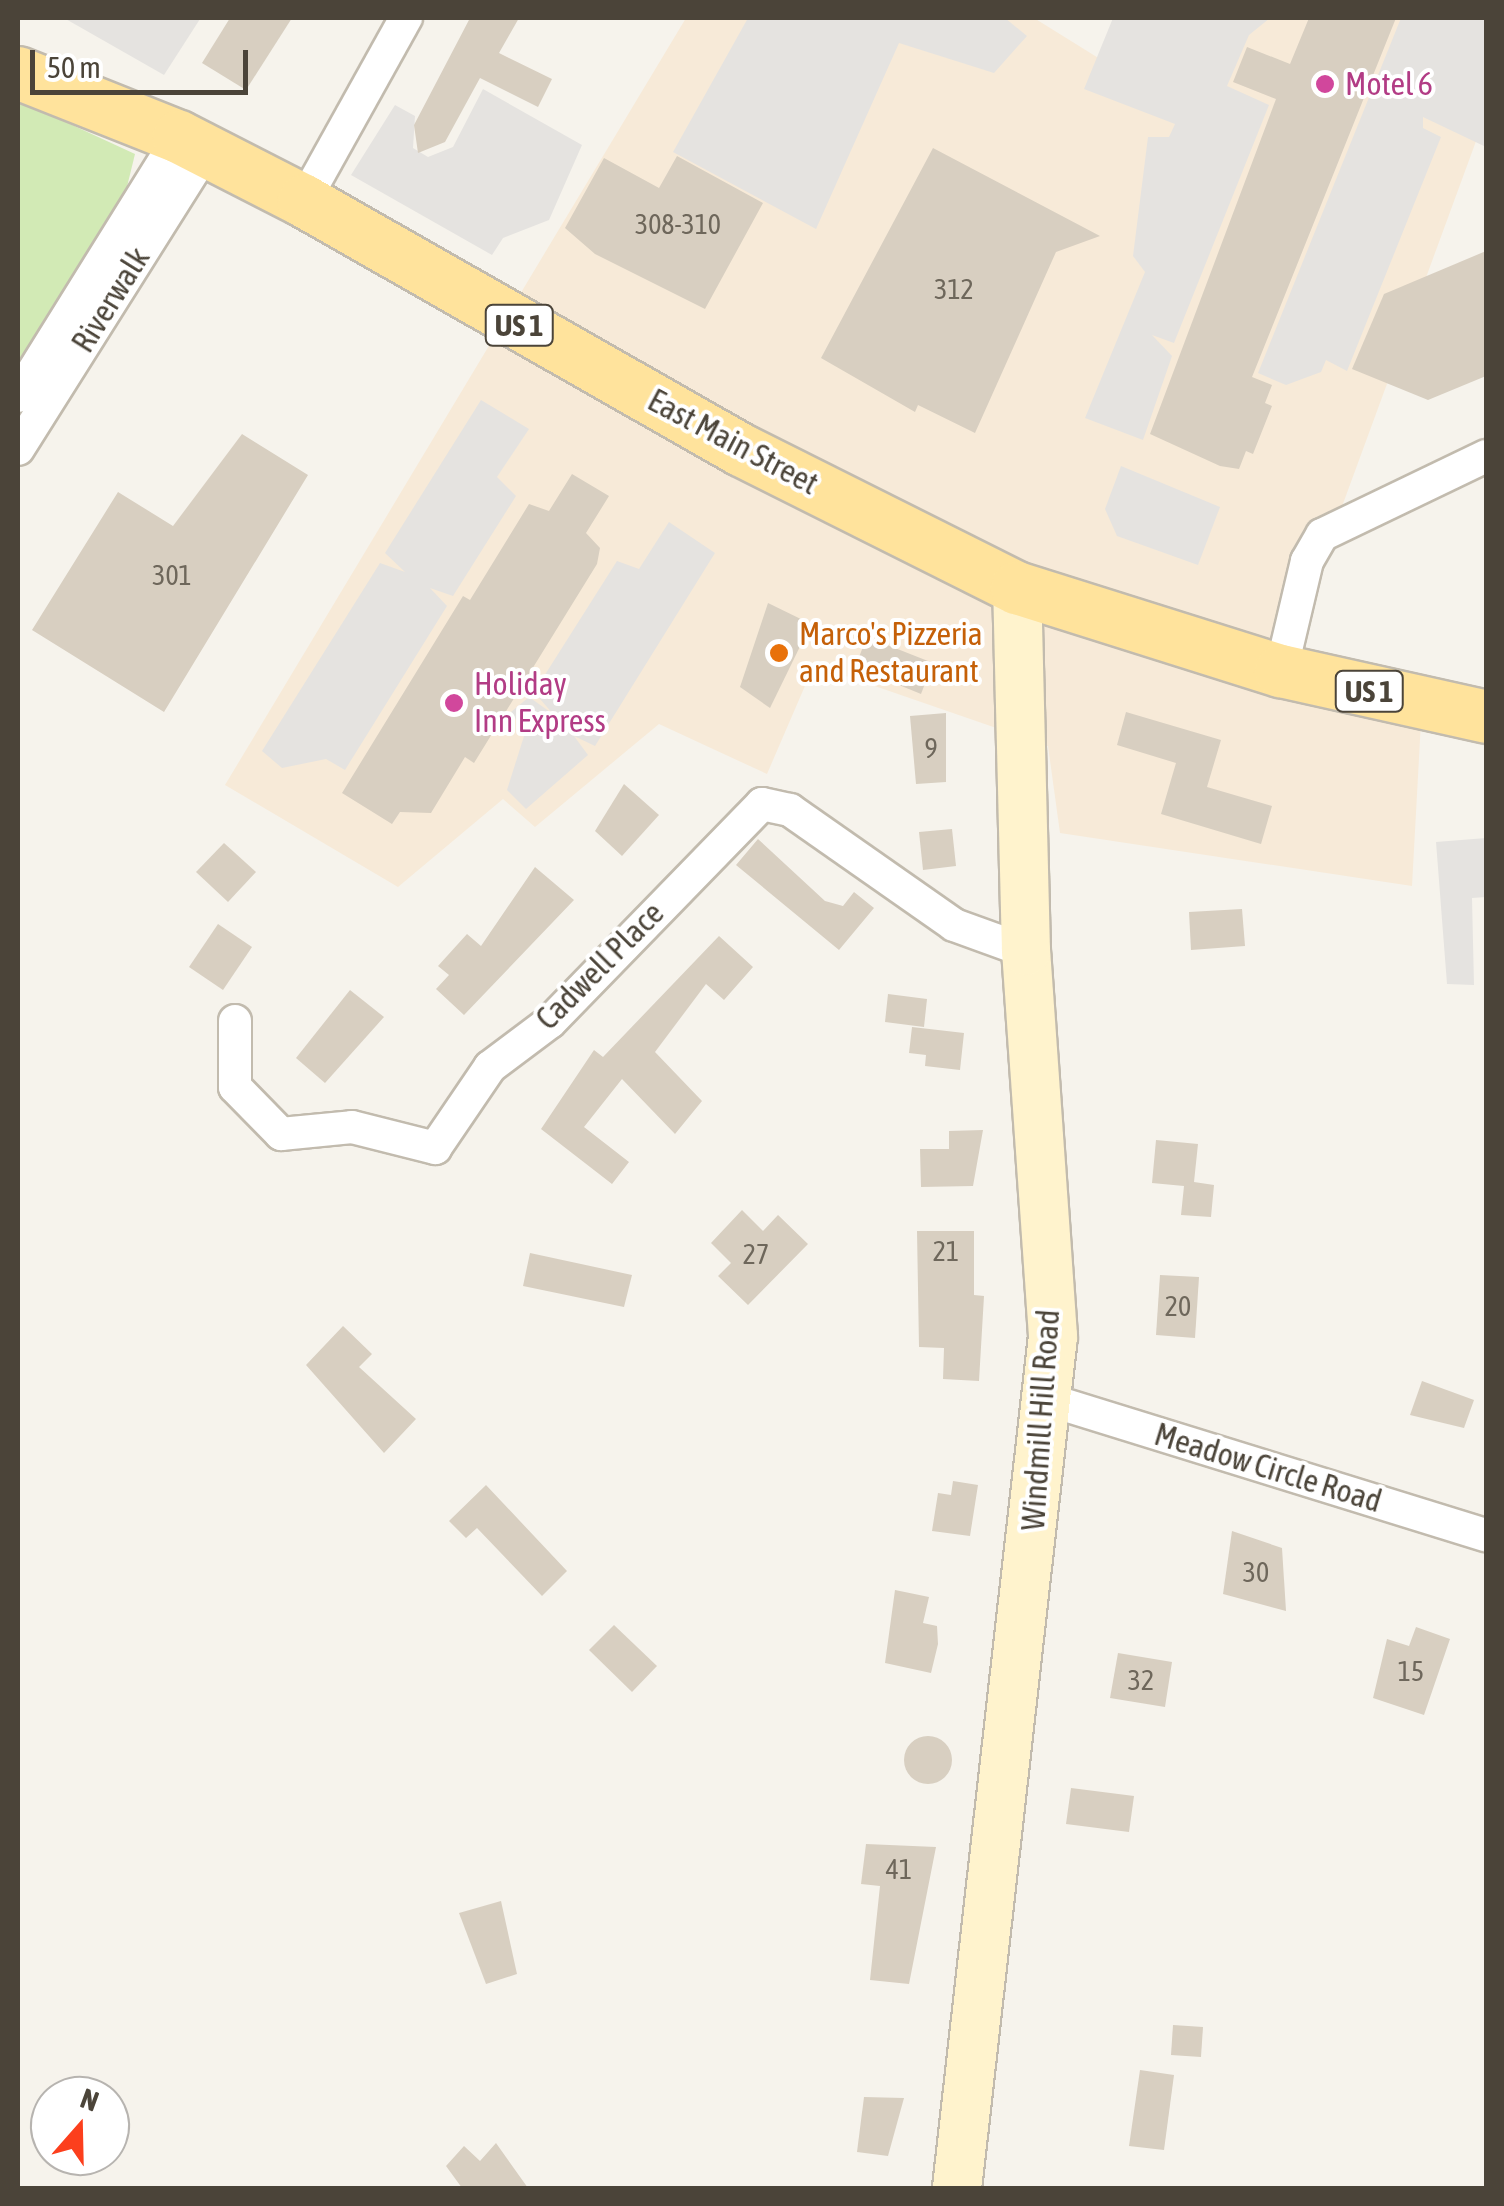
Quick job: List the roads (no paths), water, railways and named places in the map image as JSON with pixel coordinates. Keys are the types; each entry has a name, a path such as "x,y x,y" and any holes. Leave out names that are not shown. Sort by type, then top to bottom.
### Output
{"main road":[{"name":"East Main Street","path":"18,73 192,144 304,202 742,450 1016,588 1282,671 1486,717"}],"street":[{"path":"304,202 406,18"},
{"name":"Riverwalk","path":"18,396 192,144"},
{"name":"Riverwalk","path":"18,449 192,144"},
{"path":"1282,671 1307,561 1322,535 1486,456"},
{"name":"Windmill Hill Road","path":"957,2188 1049,1400 1053,1336 1026,951 1016,588"},
{"name":"Cadwell Place","path":"235,1021 235,1088 281,1134 352,1128 435,1148 490,1067 550,1022 762,804 790,810 954,925 1026,951"},
{"name":"Meadow Circle Road","path":"1049,1400 1486,1535"}],"place":[{"name":"Motel 6","path":"1325,84"},
{"name":"Marco's Pizzeria and Restaurant","path":"779,653"},
{"name":"Holiday Inn Express","path":"454,703"}]}
